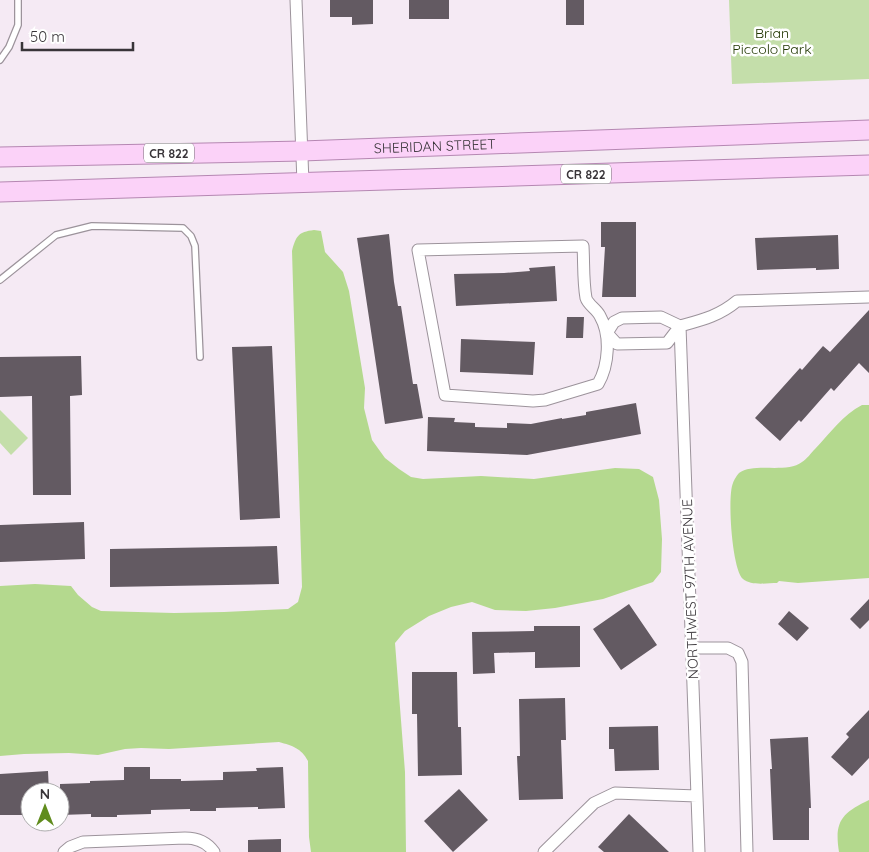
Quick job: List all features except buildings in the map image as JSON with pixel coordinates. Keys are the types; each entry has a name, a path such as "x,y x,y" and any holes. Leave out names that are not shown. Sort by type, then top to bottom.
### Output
{"main road":[{"path":"805,131 869,122"},
{"name":"SHERIDAN STREET","path":"0,156 302,151 869,130"},
{"name":"CR 822","path":"0,192 869,165"}],"street":[{"path":"296,0 303,183"},
{"path":"680,326 661,317 622,318 614,322 607,333 607,351 602,378 598,384 545,400 445,396 418,250 583,246 586,300 600,315 607,333 617,344 667,343 680,326 724,312 737,301 869,297"},
{"name":"NORTHWEST 97TH AVENUE","path":"680,326 699,852"},
{"path":"692,648 728,648 738,653 742,662 747,852"},
{"path":"544,852 594,802 615,793 697,796"},
{"path":"65,851 76,843 83,842 186,838 198,840 212,849"}],"lane":[{"path":"0,60 9,47 18,25 18,0"},
{"path":"0,280 56,235 92,226 182,228 191,236 196,246 200,357"}],"green space":[{"name":"Brian Piccolo Park","path":"729,0 869,0 869,79 732,84"},
{"path":"0,410 28,438 11,455 0,443"}],"shaded area":[{"path":"314,230 321,231 325,252 343,272 349,291 365,388 364,408 372,440 385,458 399,469 411,477 423,479 481,476 534,479 615,468 639,469 653,477 659,500 662,539 661,572 653,582 603,599 555,608 526,611 495,610 472,602 451,607 429,616 405,631 395,643 405,772 406,852 311,852 309,837 308,761 296,748 279,742 169,749 125,749 98,755 69,753 0,756 0,586 35,584 71,586 92,607 101,611 224,612 288,609 298,602 302,587 292,251 295,242 301,234"},
{"path":"862,405 869,405 869,578 798,583 779,581 777,583 759,584 750,583 743,579 739,573 733,548 730,502 731,490 736,476 745,470 753,468 788,467 802,462 843,419"},
{"path":"869,800 869,852 839,852 838,833 842,819 852,809"}]}
